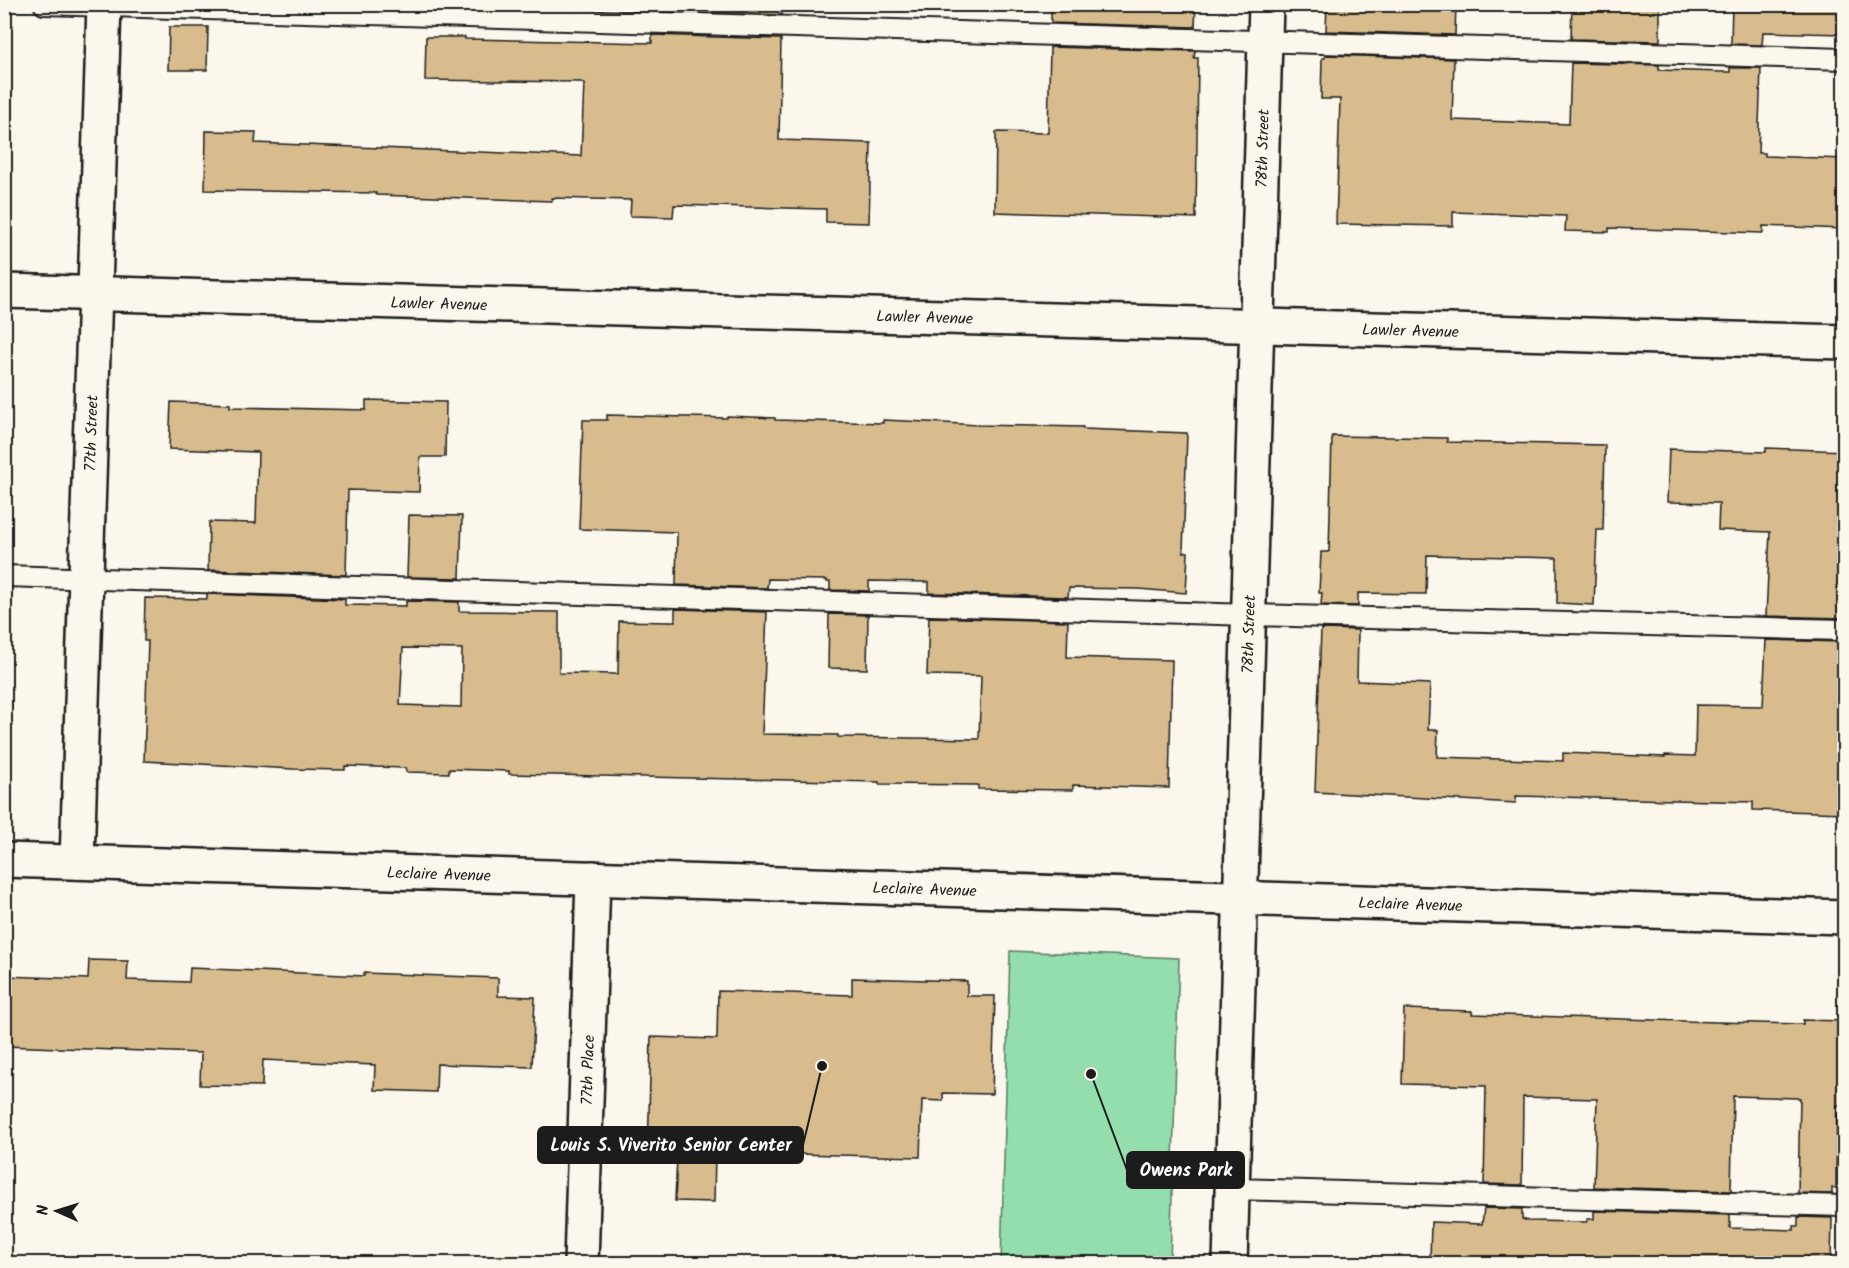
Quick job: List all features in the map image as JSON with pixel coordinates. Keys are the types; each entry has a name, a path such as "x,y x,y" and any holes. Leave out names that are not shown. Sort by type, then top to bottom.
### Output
{"street":[{"name":"78th Street","path":"1230,1263 1266,4"},
{"name":"77th Street","path":"77,862 104,5"},
{"name":"Lawler Avenue","path":"4,291 1845,342"},
{"name":"Leclaire Avenue","path":"4,860 1845,916"},
{"name":"77th Place","path":"580,1263 593,878"}],"lane":[{"path":"45,4 1845,59"},
{"path":"4,576 1250,615 1845,630"},
{"path":"1233,1189 1845,1206"}],"green space":[{"path":"1010,951 1179,958 1170,1263 1001,1263"}],"building":[{"path":"653,4 782,4 782,15 653,11"},
{"path":"1051,4 1196,4 1195,27 1051,23"},
{"path":"1327,4 1456,4 1455,35 1326,31"},
{"path":"1572,4 1660,4 1660,41 1571,39"},
{"path":"1732,4 1845,4 1845,34 1763,32 1762,45 1731,44"},
{"path":"169,27 208,27 207,70 168,70"},
{"path":"652,35 781,39 779,140 871,143 869,223 826,222 826,209 674,205 673,217 630,216 631,200 552,198 552,201 376,195 376,193 205,190 206,131 256,132 255,143 581,156 584,84 581,82 425,80 426,37 652,43"},
{"path":"1050,47 1195,51 1194,58 1198,58 1196,218 995,212 996,132 1048,133"},
{"path":"1326,55 1454,59 1452,120 1569,124 1571,63 1659,65 1659,70 1723,72 1730,72 1730,68 1761,68 1758,153 1765,153 1765,156 1845,159 1845,229 1763,226 1763,233 1609,228 1609,232 1565,231 1566,216 1453,212 1453,226 1336,224 1340,99 1321,99 1322,58"},
{"path":"366,400 446,402 445,457 420,457 419,492 348,490 346,575 208,570 209,522 256,523 258,452 169,449 171,402 230,404 230,407 366,410"},
{"path":"607,415 727,418 727,416 775,418 775,420 883,423 883,420 1187,433 1183,552 1188,552 1186,593 1139,589 1069,588 1068,597 929,593 929,582 869,581 869,591 830,590 830,582 827,580 768,579 767,588 676,585 677,532 579,529 583,420 607,420"},
{"path":"1332,436 1447,438 1447,442 1605,445 1603,530 1597,530 1594,605 1557,603 1557,558 1427,555 1426,594 1358,593 1358,606 1321,605 1322,593 1319,593 1321,552 1329,552"},
{"path":"1766,448 1845,451 1845,618 1766,616 1770,532 1718,530 1719,503 1667,502 1669,449 1766,452"},
{"path":"409,515 462,516 460,578 407,577"},
{"path":"207,594 345,599 345,605 406,606 406,601 459,602 459,611 559,612 559,673 618,674 619,621 675,621 675,609 767,612 762,734 838,735 838,737 979,739 981,676 927,675 929,617 1068,621 1067,657 1172,660 1169,788 1073,785 1073,790 978,789 978,785 509,774 509,771 449,769 449,773 406,772 406,768 345,766 345,770 294,769 144,761 148,641 144,641 145,598 207,599","holes":["403,648 462,649 461,707 400,705"]},
{"path":"829,614 868,615 867,669 828,668"},
{"path":"1321,629 1358,630 1357,681 1430,684 1428,730 1438,730 1437,757 1563,761 1563,753 1695,756 1696,705 1763,706 1766,640 1845,642 1845,813 1753,810 1753,802 1516,796 1516,803 1315,792"},
{"path":"89,960 128,961 127,980 189,982 190,968 364,976 364,973 498,978 498,996 535,997 532,1067 437,1064 436,1092 374,1090 375,1065 263,1060 262,1086 200,1085 201,1053 4,1046 4,976 88,979"},
{"path":"852,978 967,981 967,996 995,996 992,1094 943,1093 943,1101 922,1100 920,1157 715,1152 714,1202 675,1201 677,1156 648,1155 651,1037 717,1039 718,991 852,995"},
{"path":"1404,1009 1472,1011 1472,1014 1715,1022 1803,1024 1803,1020 1845,1021 1845,1105 1837,1105 1836,1188 1832,1188 1832,1194 1798,1193 1800,1098 1733,1096 1731,1191 1594,1187 1597,1099 1523,1097 1522,1185 1484,1184 1486,1086 1402,1084"},
{"path":"1484,1208 1522,1209 1522,1219 1528,1221 1587,1222 1587,1219 1594,1219 1594,1211 1730,1215 1730,1228 1794,1230 1794,1226 1798,1226 1798,1217 1832,1218 1831,1263 1637,1262 1637,1260 1576,1259 1576,1262 1430,1263 1431,1222 1482,1224"}],"place":[{"name":"Louis S. Viverito Senior Center","path":"822,1066"},
{"name":"Owens Park","path":"1091,1074"}]}
